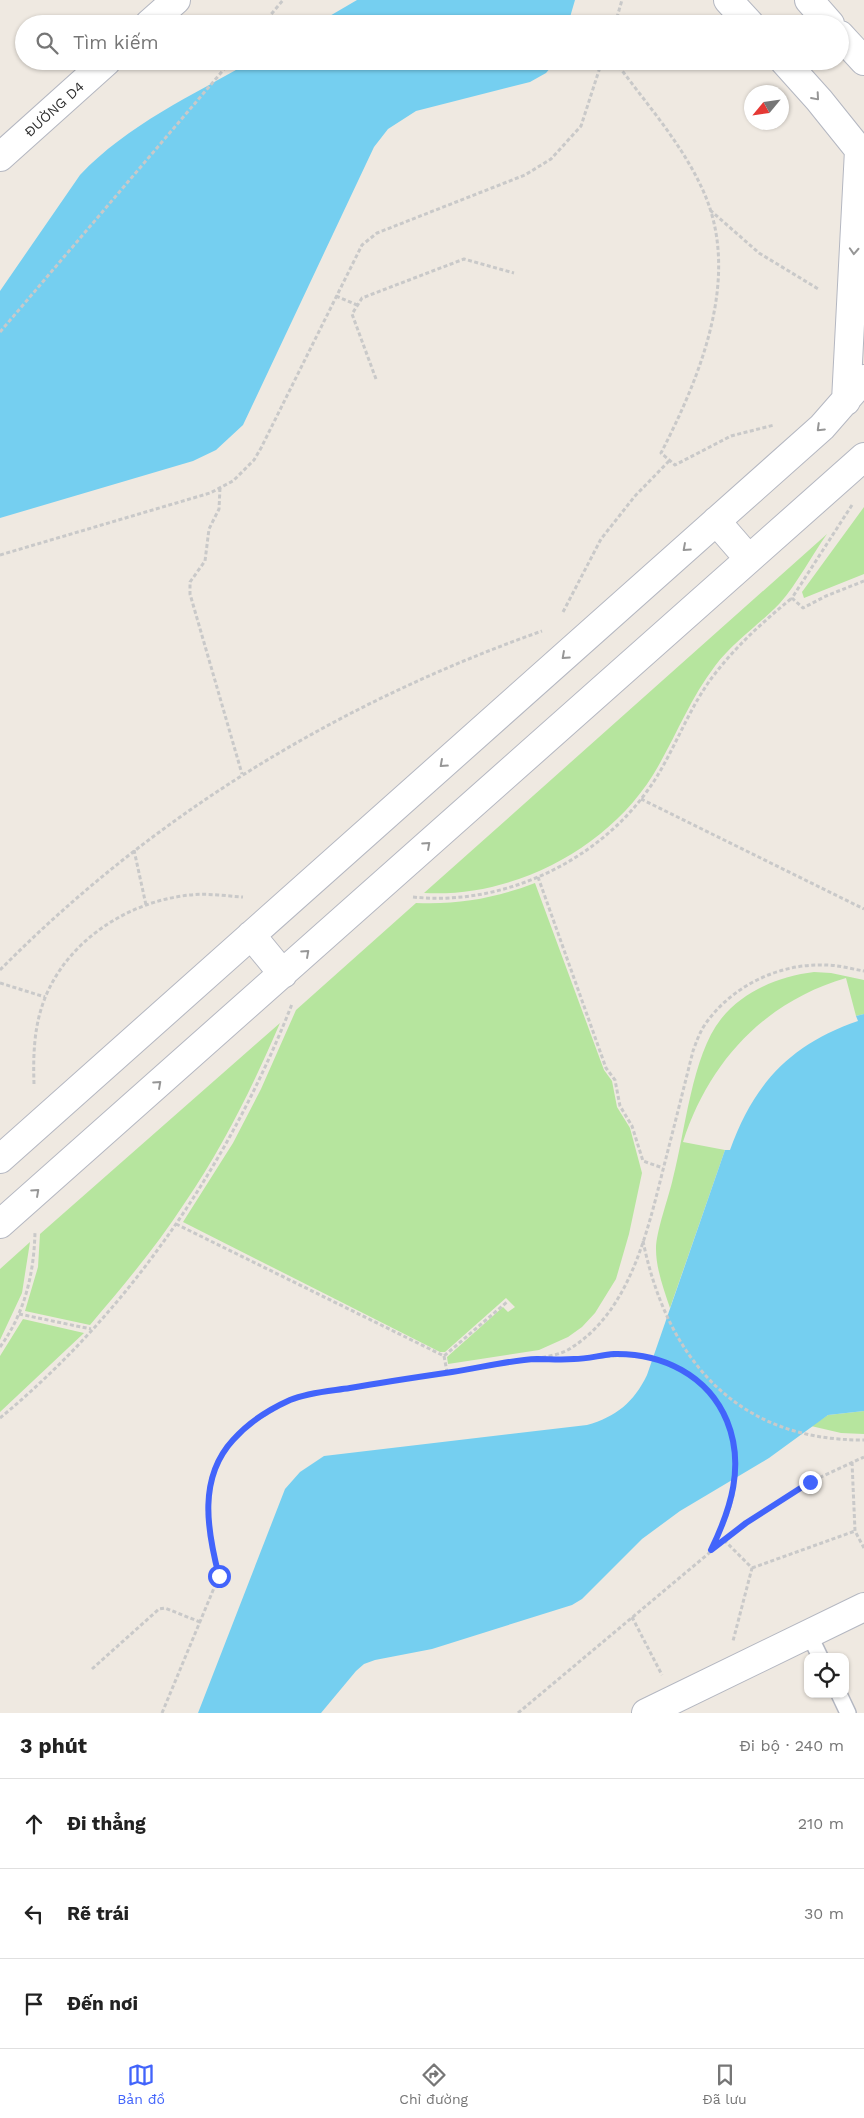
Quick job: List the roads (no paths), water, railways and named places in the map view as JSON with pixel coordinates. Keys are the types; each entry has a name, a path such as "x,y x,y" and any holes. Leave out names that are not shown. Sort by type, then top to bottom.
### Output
{"street":[{"path":"159,15 176,0"},
{"path":"728,0 742,15"},
{"path":"809,0 822,15"},
{"path":"849,45 864,61"},
{"name":"ĐƯỜNG D4","path":"0,157 97,70"},
{"path":"792,70 862,153 846,401"},
{"path":"0,1159 822,427 864,378"},
{"path":"0,1224 864,457"},
{"path":"716,521 749,560"},
{"path":"251,936 282,974"},
{"path":"646,1713 815,1645 864,1607"}],"lane":[{"path":"841,1698 848,1713"}],"water":[{"path":"357,0 575,0 571,15 331,15"},
{"path":"236,70 548,70 530,82 416,111 388,129 374,147 243,425 216,450 193,461 0,518 0,291 80,175 118,141 184,99"},
{"path":"864,1014 864,1411 828,1415 769,1458 680,1511 642,1539 582,1599 572,1605 432,1649 375,1660 364,1664 321,1713 198,1713 285,1489 300,1472 324,1456 587,1425 607,1418 630,1401 647,1375 725,1150 730,1150 751,1105 763,1086 794,1054 834,1030 858,1021 856,1016"}]}
